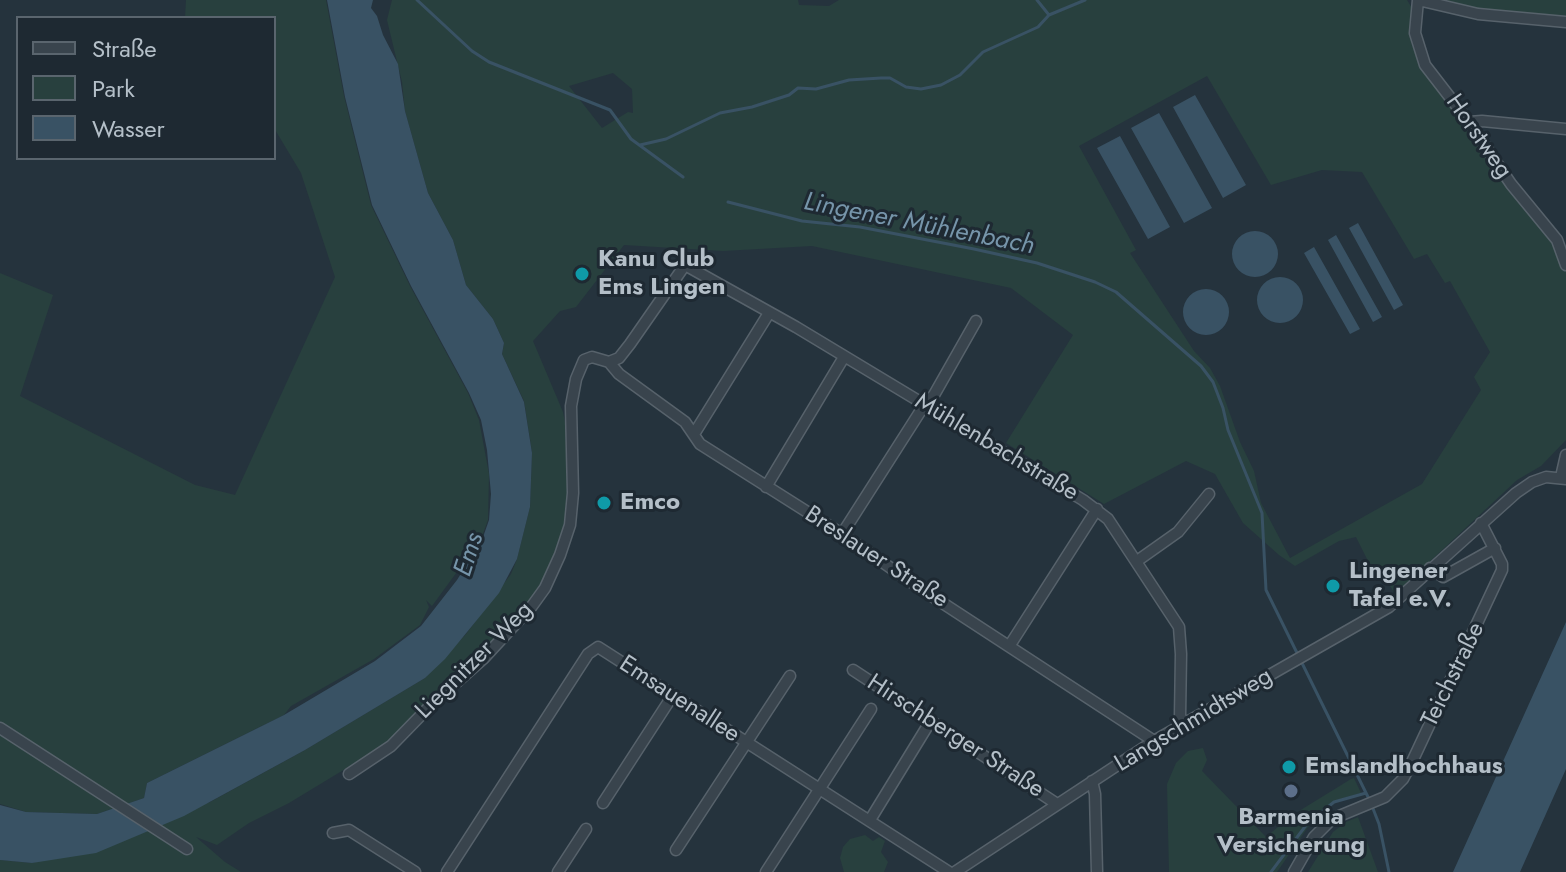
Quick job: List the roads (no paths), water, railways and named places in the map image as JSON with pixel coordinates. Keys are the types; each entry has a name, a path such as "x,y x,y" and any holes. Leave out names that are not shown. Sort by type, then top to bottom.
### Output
{"street":[{"path":"1418,0 1478,14 1566,22"},
{"name":"Horstweg","path":"1418,0 1415,33 1425,65 1511,184 1562,240 1566,265"},
{"path":"1469,122 1566,129"},
{"name":"Mühlenbachstraße","path":"609,362 619,358 630,344 685,265 925,404 1097,509 1108,519 1179,627 1180,717 1185,723"},
{"path":"694,434 769,313"},
{"path":"842,534 925,404 934,395 976,321"},
{"name":"Liegnitzer Weg","path":"349,774 391,746 483,659 545,588 570,525 573,478 571,406 576,379 584,360 592,357 609,362"},
{"path":"766,487 844,357"},
{"name":"Breslauer Straße","path":"609,362 619,374 685,422 700,444 842,534 1154,741"},
{"path":"1563,478 1566,455"},
{"name":"Langschmidtsweg","path":"955,872 1154,741 1389,607 1481,523 1532,482 1546,477 1563,478"},
{"path":"1137,561 1178,532 1209,494"},
{"path":"1010,645 1097,509"},
{"name":"Teichstraße","path":"1294,872 1314,837 1332,819 1385,797 1403,779 1502,570 1495,548 1481,523"},
{"path":"1430,568 1443,577 1495,548"},
{"name":"Emsauenallee","path":"447,872 591,650 598,647 949,872"},
{"name":"Hirschberger Straße","path":"853,670 1057,804"},
{"path":"676,850 790,676"},
{"path":"603,803 673,695"},
{"path":"766,872 871,709"},
{"path":"870,820 930,722"},
{"path":"0,728 187,849"},
{"path":"1092,781 1097,872"},
{"path":"558,872 586,829"},
{"path":"333,833 349,830 415,872"}],"water":[{"path":"327,0 373,0 371,8 398,64 405,111 428,193 453,240 466,285 493,319 504,343 502,354 524,402 532,453 530,507 517,559 499,593 445,659 425,678 305,750 184,816 96,853 32,863 0,860 0,805 26,812 97,814 144,798 147,783 284,715 375,661 421,626 457,580 482,540 489,520 491,494 481,420 372,205 345,97"},
{"path":"1195,95 1246,185 1223,198 1173,107"},
{"path":"1159,113 1212,208 1184,223 1131,128"},
{"path":"1120,136 1170,227 1148,239 1097,148"},
{"path":"1358,223 1403,305 1394,310 1349,228"},
{"path":"1255,231 1271,238 1278,254 1271,270 1255,277 1239,270 1232,254 1239,238"},
{"path":"1336,235 1382,317 1373,322 1328,240"},
{"path":"1314,247 1360,329 1350,334 1304,253"},
{"path":"1280,277 1296,284 1303,300 1296,316 1280,323 1264,316 1257,300 1264,284"},
{"path":"1206,289 1222,296 1229,312 1222,328 1206,335 1190,328 1183,312 1190,296"},
{"path":"1566,622 1566,769 1520,872 1453,872"}],"waterway":[{"name":"Lingener Mühlenbach","path":"417,0 472,51 489,62 610,110 631,139 683,177"},
{"path":"1037,0 1049,15"},
{"path":"640,145 666,139 720,113 789,95 798,88 816,89 849,80 881,78 921,89 941,85 960,75 983,52 1038,27 1049,15 1085,0"},
{"name":"Lingener Mühlenbach","path":"728,202 802,221 860,227 974,249 1037,263 1095,282 1116,292 1201,366 1213,382 1228,430 1262,513 1266,590 1369,799"},
{"path":"1271,872 1307,824 1334,802 1366,793"},
{"name":"Lingener Mühlenbach","path":"1372,806 1389,872"}],"place":[{"name":"Kanu Club Ems Lingen","path":"582,274"},
{"name":"Emco","path":"604,503"},
{"name":"Lingener Tafel e.V.","path":"1333,586"},
{"name":"Emslandhochhaus","path":"1289,767"},
{"name":"Barmenia Versicherung","path":"1291,791"}],"water label":[{"name":"Ems","path":"470,555"}]}
